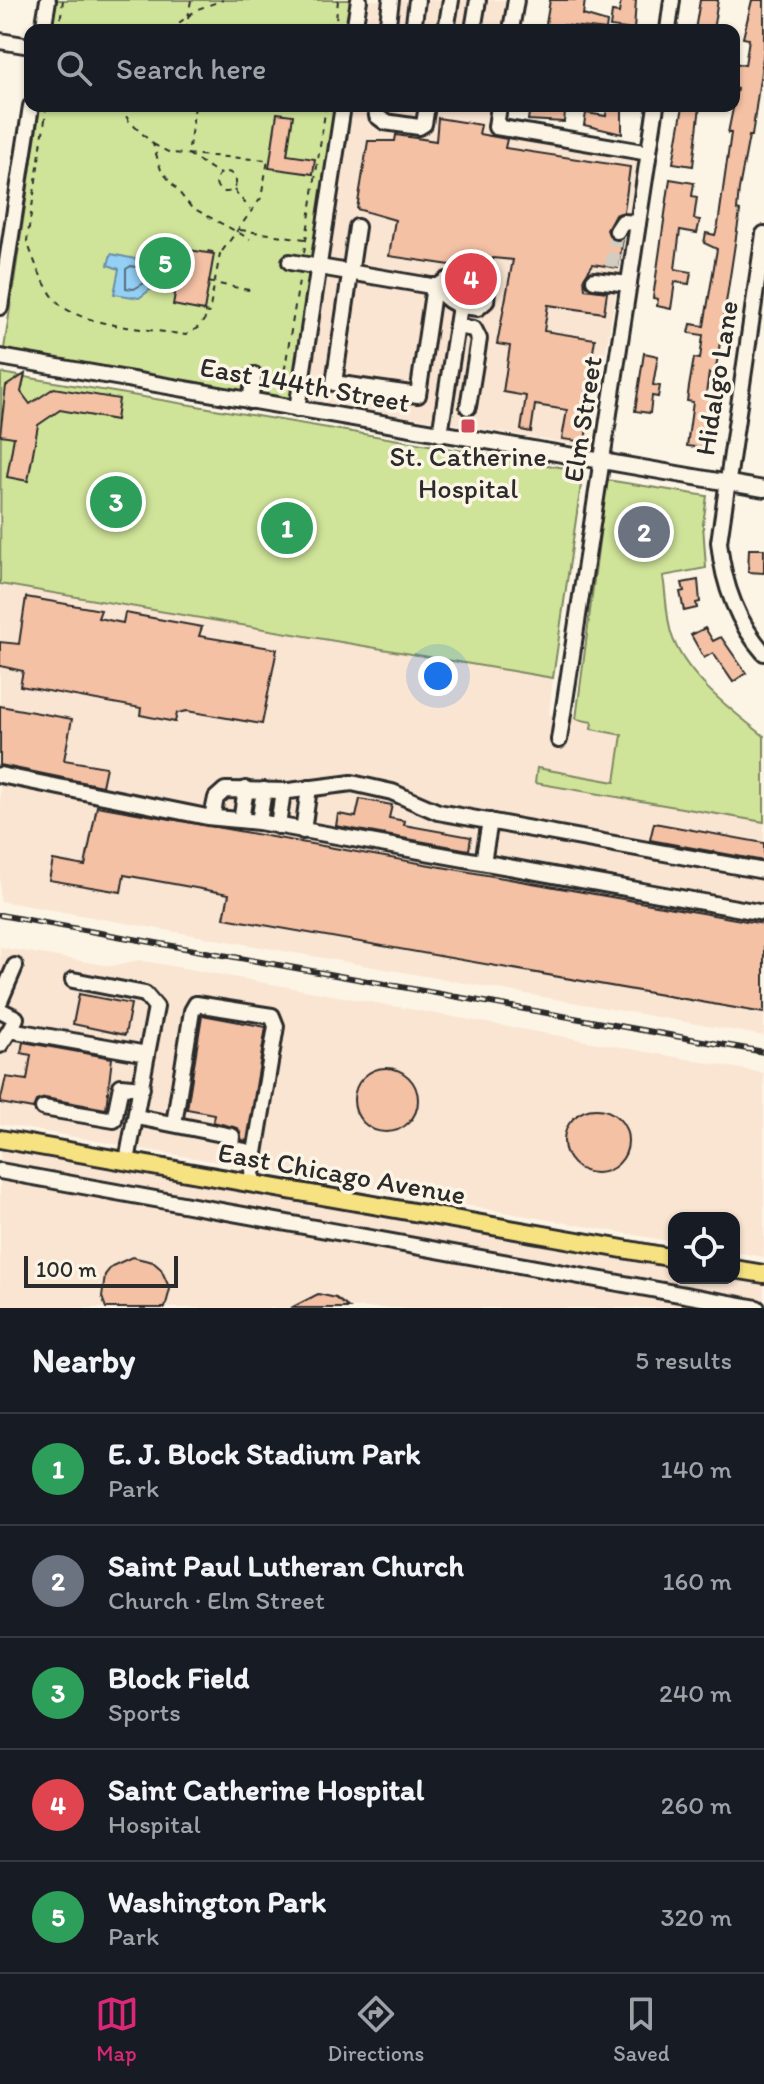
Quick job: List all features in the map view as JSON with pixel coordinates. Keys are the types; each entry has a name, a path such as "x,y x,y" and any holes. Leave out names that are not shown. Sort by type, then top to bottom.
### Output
{"main road":[{"name":"East Chicago Avenue","path":"0,1139 668,1257"},
{"path":"740,1270 764,1274"}],"street":[{"path":"44,24 48,0"},
{"path":"355,24 359,0"},
{"path":"388,24 391,0"},
{"path":"414,24 417,0"},
{"path":"447,24 451,0"},
{"path":"474,24 478,0"},
{"path":"512,24 516,0"},
{"path":"669,24 672,0"},
{"path":"0,41 24,45"},
{"path":"0,307 30,112"},
{"path":"297,409 342,112"},
{"path":"377,112 385,122 419,127 424,124 426,112"},
{"path":"498,112 496,127 649,153"},
{"name":"Elm Street","path":"559,740 655,112"},
{"path":"617,231 623,222 638,223"},
{"path":"357,227 333,382 403,394 419,393 436,287"},
{"name":"Hidalgo Lane","path":"764,234 720,526 722,567 743,623 764,653"},
{"path":"296,263 436,287 447,280 482,285 487,291 486,301 478,308 460,306 446,301 436,287"},
{"path":"594,280 611,274 629,284"},
{"path":"440,434 460,306"},
{"path":"457,326 474,329 479,339 468,407"},
{"name":"East 144th Street","path":"0,357 764,489"},
{"path":"250,401 254,375"},
{"path":"0,775 212,817 259,822 764,913"},
{"path":"212,817 216,798 225,790 283,791 352,783 392,792 438,812 764,871"},
{"path":"303,831 309,788"},
{"path":"241,820 246,789"},
{"path":"259,822 264,790"},
{"path":"278,826 283,791"},
{"path":"483,862 490,821"},
{"path":"0,1001 15,966"},
{"path":"73,980 145,994 156,1007 127,1161"},
{"path":"174,1124 192,1011 196,1004 272,1016 276,1026 251,1183"},
{"path":"0,1010 16,1018 0,1045"},
{"path":"10,1030 147,1054"},
{"path":"43,1108 114,1120 121,1086 142,1088"},
{"path":"137,1117 232,1136 231,1148 255,1153"},
{"path":"0,1171 757,1308"}],"path":[{"path":"60,24 63,0"},
{"path":"187,24 191,0"},
{"path":"177,24 223,0"},
{"path":"336,24 338,0"},
{"path":"46,112 27,241 34,260 61,305 83,317 186,335 199,327 209,313 220,254 263,193 268,160 170,153 153,144 124,112"},
{"path":"188,154 194,112"},
{"path":"288,384 284,374 296,263 306,239 325,112"},
{"path":"153,144 161,170 191,207 250,239"},
{"path":"188,154 220,174"},
{"path":"233,189 227,191 219,188 216,182 220,174 226,172 235,176 233,189 252,211"},
{"path":"237,231 306,239"},
{"path":"204,250 220,254"},
{"path":"208,282 254,291"},
{"path":"204,312 209,313"}],"shaded area":[{"path":"370,0 508,0 505,24 366,24"},
{"path":"352,112 492,112 490,133 638,160 590,447 304,399"},
{"path":"0,584 553,678 549,714 592,722 591,729 623,735 615,782 538,768 535,783 764,822 764,1036 0,901"},
{"path":"0,947 111,966 139,960 764,1073 764,1257 740,1253 740,1212 668,1212 668,1241 0,1124"},
{"path":"0,1139 668,1257 668,1284 740,1284 740,1270 764,1274 764,1308 0,1308"}],"green space":[{"path":"56,0 354,0 350,24 52,24"},
{"path":"39,112 337,112 292,399 4,349"},
{"path":"1,373 583,471 553,678 0,584"},
{"path":"607,480 707,496 703,524 706,568 663,576 668,619 677,648 697,677 764,736 764,822 535,783 537,768 615,782 622,735 591,729 592,722 576,719"}],"water":[{"path":"111,254 155,263 161,272 161,282 139,298 114,294 119,269 108,265"}],"building":[{"path":"550,0 585,0 583,15 607,22 607,24 546,24"},
{"path":"621,0 636,0 634,24 610,24 612,12 619,13"},
{"path":"700,0 718,0 714,24 696,24"},
{"path":"752,0 764,0 764,50 752,136 749,136 739,189 737,210 740,211 715,374 709,373 706,394 712,395 703,448 687,446 693,402 687,401 689,387 694,358 700,359 703,335 689,333 691,324 704,326 717,249 704,243 706,233 715,235 718,225 731,133 728,133 732,112 740,112 740,64 745,65 749,39 743,38"},
{"path":"529,112 565,113 564,122 528,120"},
{"path":"606,112 622,112 622,134 584,125 586,113 606,116"},
{"path":"682,112 699,112 693,166 673,163"},
{"path":"277,113 293,115 287,155 315,159 313,174 269,168"},
{"path":"438,118 481,125 479,134 507,139 505,148 630,167 624,212 615,215 607,230 612,240 623,239 618,268 593,264 584,278 585,289 607,292 604,313 548,305 544,331 595,339 586,397 591,398 585,442 562,439 567,410 535,405 531,432 521,430 526,396 503,392 510,346 497,344 513,260 493,258 491,271 389,256 395,220 357,209 368,141 395,141 396,135 436,141"},
{"path":"670,179 694,183 692,196 697,197 694,219 700,220 697,233 680,230 675,269 691,272 689,284 675,282 671,309 657,306 658,299 653,298"},
{"path":"189,250 214,254 204,311 173,305 177,282 183,283"},
{"path":"644,353 658,356 653,385 660,386 658,397 652,396 650,413 635,411"},
{"path":"25,374 21,392 30,404 54,388 119,399 116,420 60,410 38,425 28,481 7,477 14,437 0,435 6,386"},
{"path":"749,549 764,549 764,573 748,572"},
{"path":"698,580 700,602 696,603 697,608 684,611 680,592 684,591 682,583"},
{"path":"26,597 101,610 98,618 123,623 125,613 202,627 199,636 277,649 262,724 187,711 177,713 175,722 140,715 141,708 20,686 23,671 0,666 0,642 19,644"},
{"path":"705,628 713,641 721,637 746,673 733,682 713,653 704,658 691,635"},
{"path":"0,706 72,719 64,760 106,767 102,786 0,765"},
{"path":"360,799 392,805 389,818 405,821 404,825 471,837 469,850 336,826 338,814 356,817"},
{"path":"97,806 764,924 764,1013 224,918 229,894 124,875 121,892 49,880 53,860 85,866"},
{"path":"654,823 764,843 764,861 650,840"},
{"path":"79,994 131,1004 125,1035 73,1024"},
{"path":"202,1015 266,1027 247,1141 242,1140 238,1128 213,1122 214,1114 187,1109"},
{"path":"23,1042 112,1058 106,1109 45,1098 36,1101 33,1109 0,1103 6,1077 27,1080 31,1055 21,1053"},
{"path":"386,1068 409,1077 418,1100 409,1123 386,1132 363,1123 354,1100 363,1077"},
{"path":"596,1109 619,1118 628,1141 619,1164 596,1173 573,1164 564,1141 573,1118"},
{"path":"132,1257 153,1262 161,1269 170,1289 165,1308 106,1308 102,1297 105,1275 112,1266"},
{"path":"318,1294 336,1298 349,1308 291,1308"}],"tunnel":[{"path":"612,267 617,231"}],"railway":[{"path":"0,915 764,1052"}],"place":[{"name":"Washington Park","path":"165,263"},
{"name":"Saint Catherine Hospital","path":"471,279"},
{"name":"St. Catherine Hospital","path":"468,426"},
{"name":"Block Field","path":"116,502"},
{"name":"E. J. Block Stadium Park","path":"287,528"},
{"name":"Saint Paul Lutheran Church","path":"644,532"}]}
